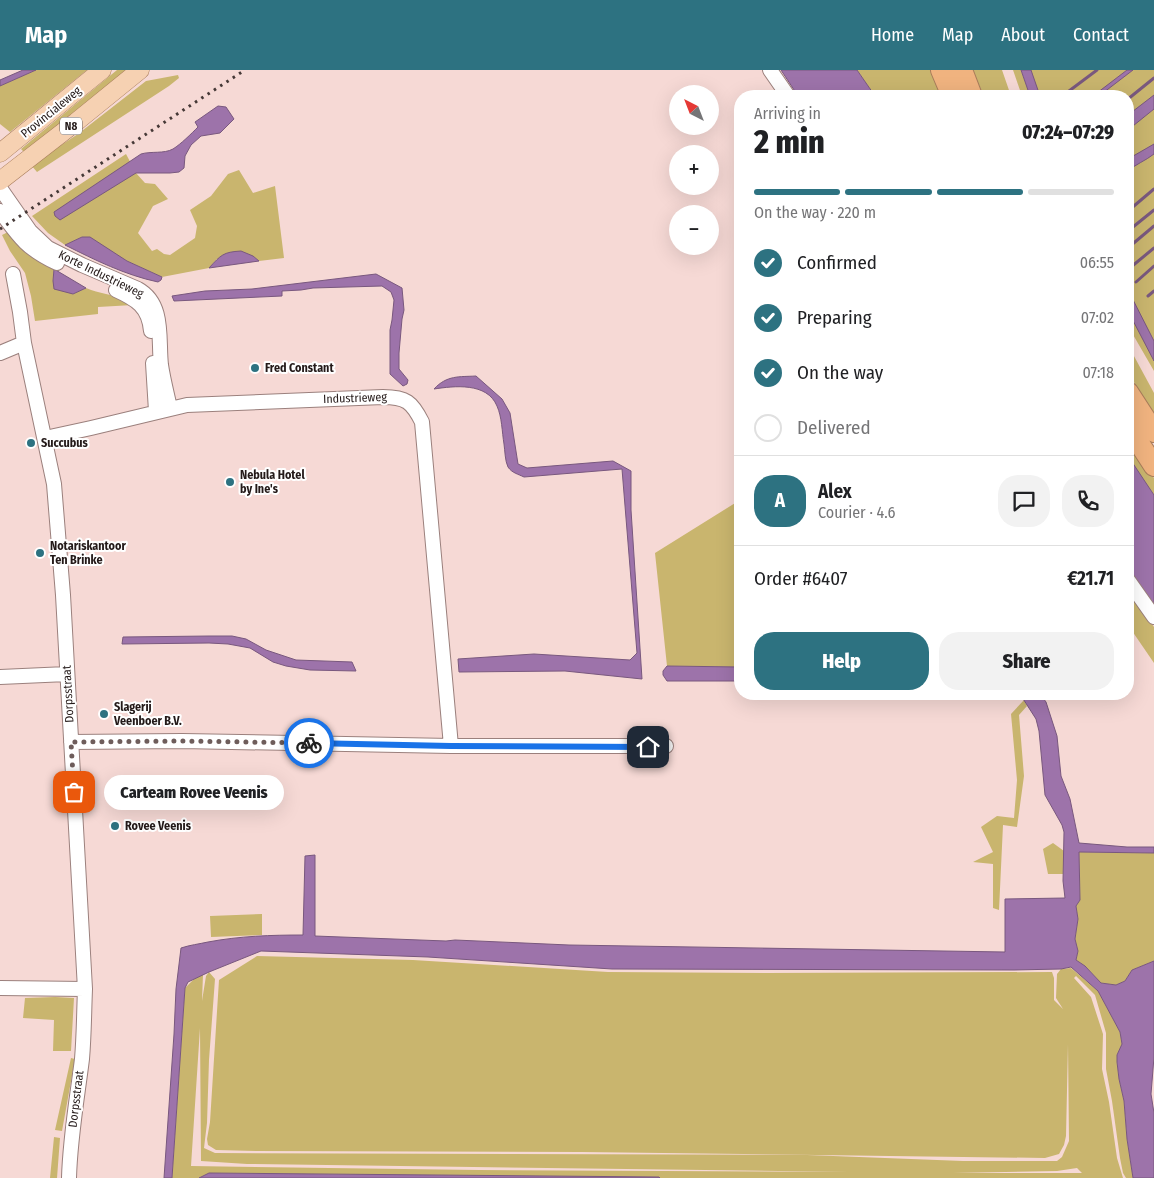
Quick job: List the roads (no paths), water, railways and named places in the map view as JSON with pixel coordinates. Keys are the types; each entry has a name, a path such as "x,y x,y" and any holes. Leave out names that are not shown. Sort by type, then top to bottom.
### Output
{"highway":[{"path":"941,70 949,90"},
{"path":"962,70 970,90"},
{"path":"1134,401 1154,432"},
{"path":"1134,435 1154,466"}],"main road":[{"name":"Provincialeweg","path":"0,153 102,70"},
{"name":"Provincialeweg","path":"0,181 140,70"}],"street":[{"path":"770,70 784,90"},
{"name":"Korte Industrieweg","path":"0,188 30,231 48,248 90,269 138,289 150,299 155,307 158,319 163,410"},
{"name":"Korte Industrieweg","path":"0,211 20,238 34,251 130,296 142,306 148,317 163,410"},
{"name":"Dorpsstraat","path":"13,274 24,343 54,484 63,596 85,989 82,1059 71,1141 70,1178"},
{"path":"0,352 24,343"},
{"name":"Industrieweg","path":"45,438 187,404 383,397 397,397 409,403 422,422 451,746"},
{"path":"1134,589 1154,617"},
{"path":"0,677 67,674"},
{"path":"71,742 182,741 451,746 666,746"},
{"path":"0,988 85,989"}],"waterway":[{"path":"1070,90 1097,70"},
{"path":"1134,94 1154,78"},
{"path":"1134,206 1154,189"},
{"path":"1134,226 1154,210"},
{"path":"1134,243 1154,226"},
{"path":"1134,265 1154,248"},
{"path":"1136,282 1154,266"},
{"path":"1148,296 1154,291"}],"railway":[{"path":"0,229 245,70"}],"place":[{"name":"Fred Constant","path":"255,368"},
{"name":"Succubus","path":"31,443"},
{"name":"Nebula Hotel by Ine's","path":"230,482"},
{"name":"Notariskantoor Ten Brinke","path":"40,553"},
{"name":"Slagerij Veenboer B.V.","path":"104,714"},
{"name":"Carteam Rovee Veenis","path":"74,792"},
{"name":"Rovee Veenis","path":"115,826"}]}
